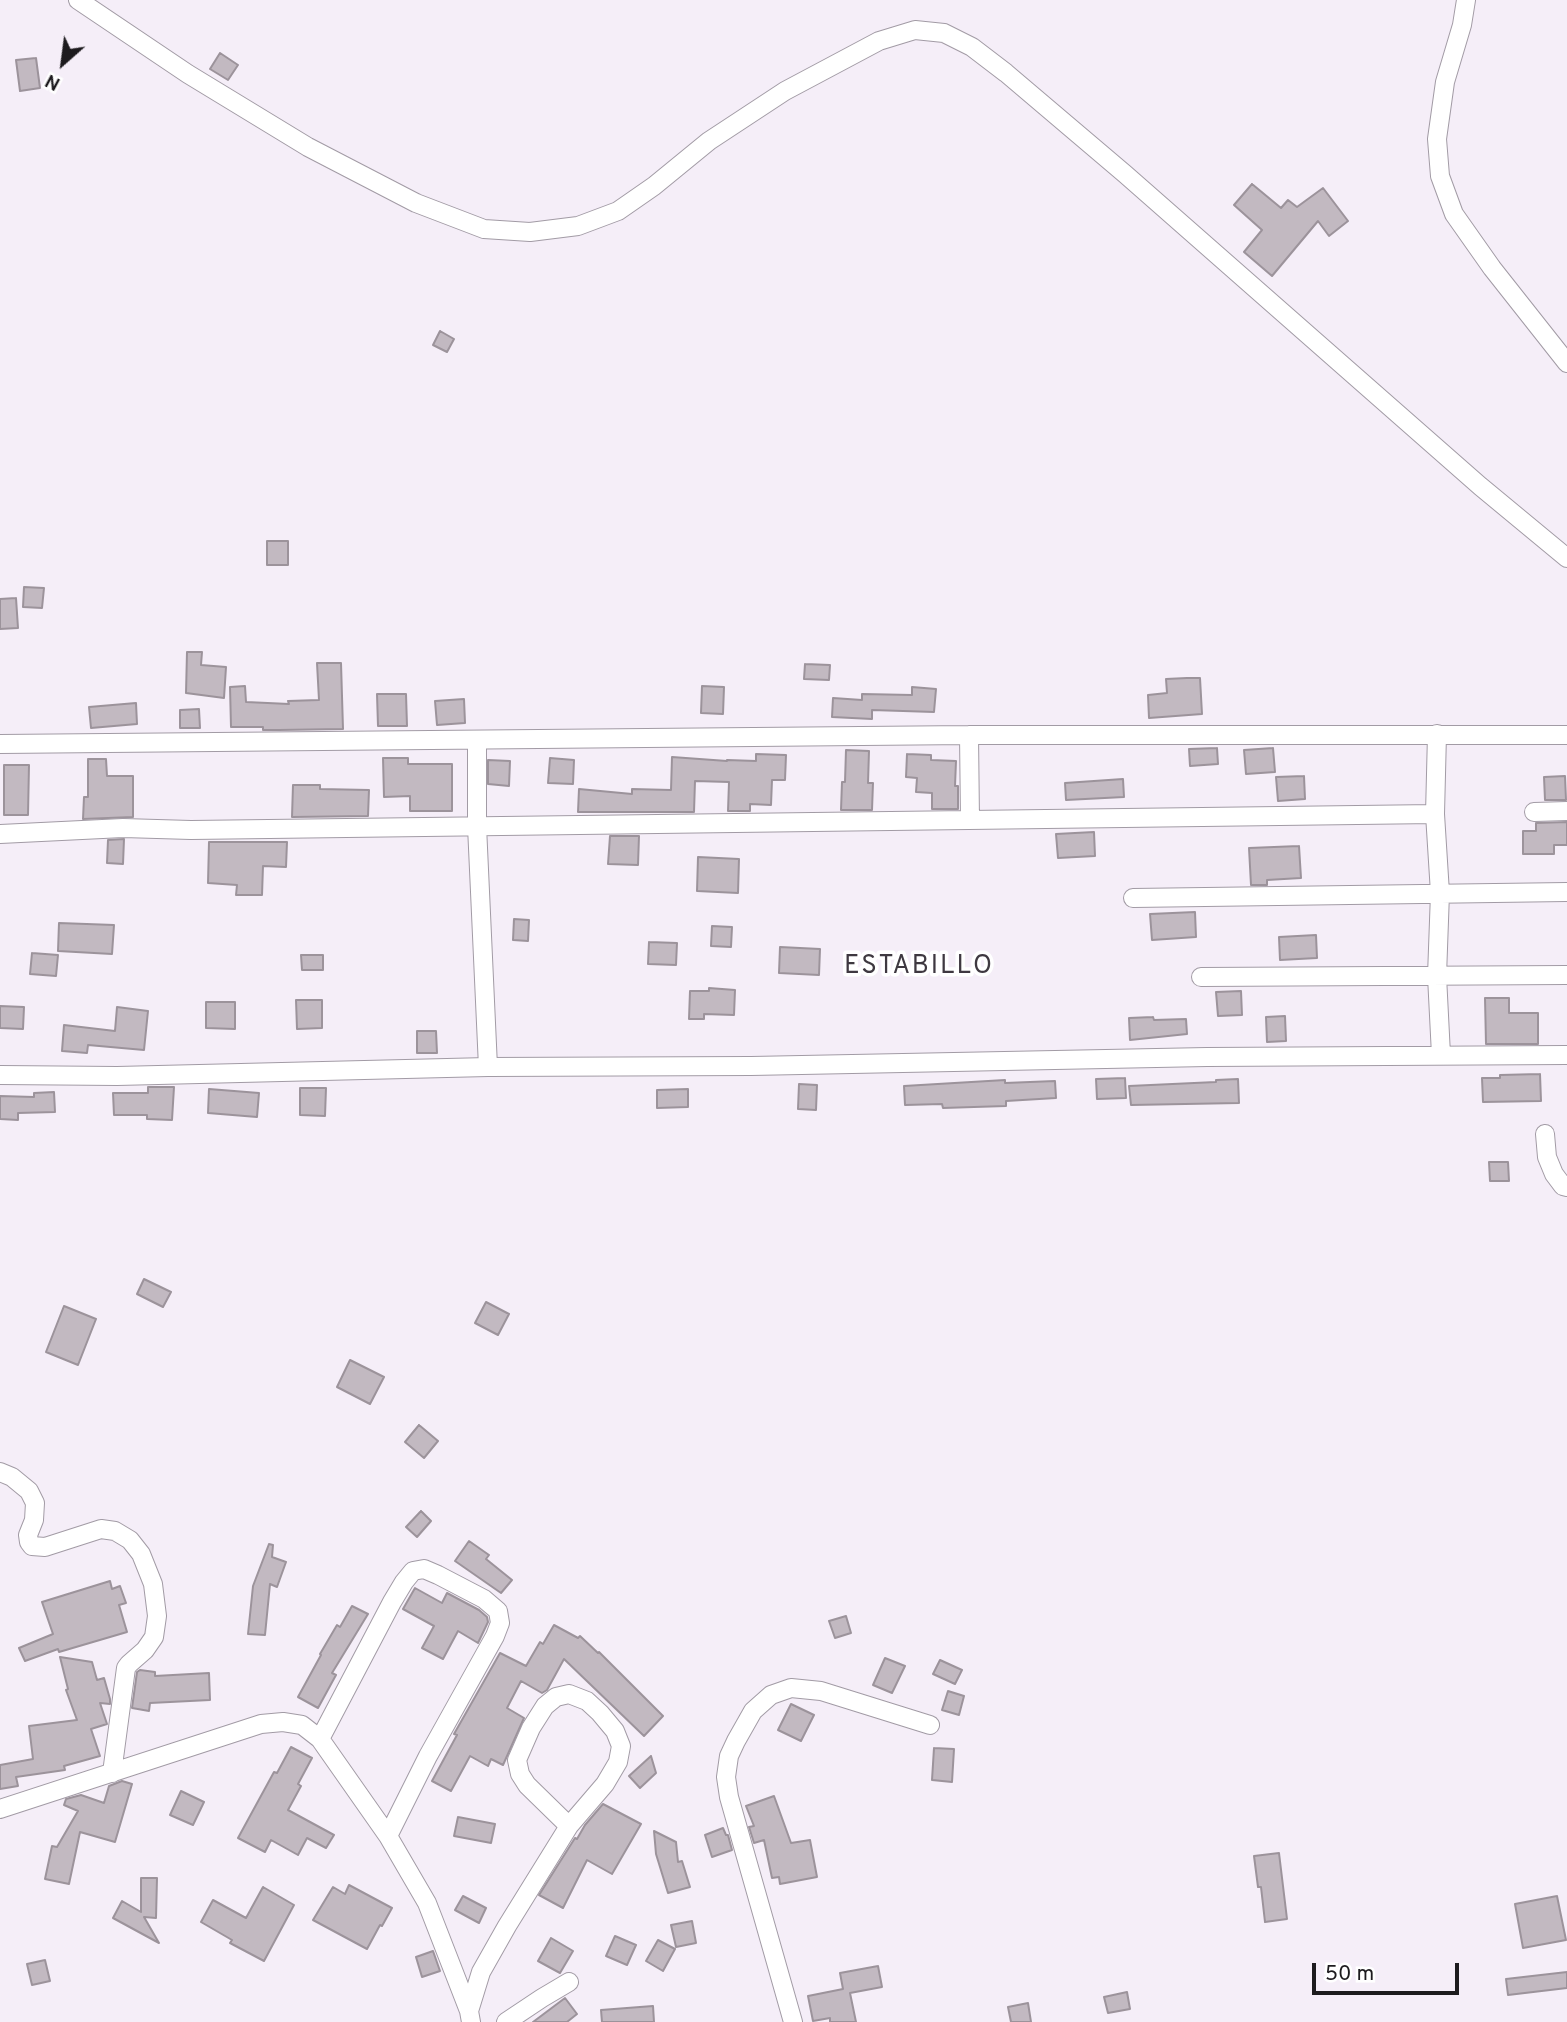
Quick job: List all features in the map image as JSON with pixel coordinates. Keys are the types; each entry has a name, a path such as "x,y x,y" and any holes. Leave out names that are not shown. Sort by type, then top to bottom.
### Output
{"street":[{"path":"78,0 188,74 308,147 404,197 484,229 530,232 579,226 618,211 654,186 709,141 785,91 879,41 915,30 944,33 972,47 1006,73 1480,486 1567,558"},
{"path":"1466,0 1462,25 1445,82 1437,139 1440,176 1454,214 1492,268 1567,363"},
{"path":"969,734 970,820"},
{"path":"0,744 969,734 1567,735"},
{"path":"1437,734 1435,814 1440,893 1437,976 1441,1055"},
{"path":"477,740 477,826 488,1067"},
{"path":"1534,812 1567,811"},
{"path":"0,834 123,828 191,830 1435,814"},
{"path":"1133,898 1567,892"},
{"path":"1201,977 1567,975"},
{"path":"0,1075 131,1076 488,1067 751,1066 1193,1057 1567,1055"},
{"path":"1545,1133 1547,1157 1554,1174 1563,1186 1567,1187"},
{"path":"0,1472 12,1477 29,1491 35,1503 34,1520 28,1535 32,1546 45,1547 101,1529 115,1531 130,1540 141,1554 153,1584 156,1616 154,1637 126,1668 112,1773"},
{"path":"320,1739 404,1582 413,1571 424,1569 459,1584 498,1611 500,1623 495,1636 428,1756 388,1836"},
{"path":"793,2022 729,1797 726,1777 729,1756 753,1711 771,1695 791,1688 821,1691 930,1725"},
{"path":"470,2016 481,1972 507,1926 569,1826 605,1784 618,1762 621,1746 615,1731 587,1702 569,1694 556,1696 545,1706 531,1728 517,1760 520,1774 527,1784 569,1826"},
{"path":"0,1809 261,1724 283,1722 302,1725 320,1739 388,1836 427,1903 470,2016"},
{"path":"506,2022 569,1982"}],"building":[{"path":"220,53 238,65 228,80 210,69"},
{"path":"36,58 40,88 20,91 16,60"},
{"path":"1252,184 1281,208 1288,200 1297,207 1323,188 1348,221 1329,236 1318,221 1272,276 1244,252 1262,230 1234,205"},
{"path":"440,331 454,339 447,352 433,345"},
{"path":"267,541 288,541 288,565 267,565"},
{"path":"24,587 44,588 42,608 23,607"},
{"path":"16,598 18,628 0,629 0,599"},
{"path":"187,652 202,652 201,665 226,667 224,698 186,693"},
{"path":"317,663 341,663 343,729 263,730 263,727 231,727 230,687 245,686 246,702 289,704 288,701 319,700"},
{"path":"805,664 830,665 829,680 804,679"},
{"path":"1200,678 1202,714 1149,718 1148,695 1167,693 1166,679"},
{"path":"702,686 724,687 723,714 701,713"},
{"path":"912,687 936,689 934,712 872,710 872,719 832,717 833,698 862,700 862,694 912,695"},
{"path":"377,694 406,694 407,726 378,726"},
{"path":"464,699 465,723 437,725 435,701"},
{"path":"136,703 137,724 91,728 89,707"},
{"path":"199,709 200,728 180,728 180,710"},
{"path":"1217,748 1218,764 1190,766 1189,749"},
{"path":"1273,748 1275,772 1246,774 1244,750"},
{"path":"846,750 869,751 868,783 873,783 872,810 841,810"},
{"path":"756,754 786,755 785,780 772,780 771,805 750,804 750,811 728,811 729,782 695,781 694,812 578,812 579,789 632,794 632,789 671,790 672,757 756,761"},
{"path":"907,754 931,755 931,760 956,761 958,809 932,809 932,793 916,792 917,778 906,777"},
{"path":"383,758 408,758 408,764 452,764 452,811 410,811 410,796 384,797"},
{"path":"550,758 574,760 573,784 548,783"},
{"path":"88,759 106,759 107,776 133,776 133,817 83,819 84,797 88,797"},
{"path":"488,760 510,761 509,786 488,784"},
{"path":"4,765 29,765 28,815 4,815"},
{"path":"1304,776 1305,799 1278,801 1276,777"},
{"path":"1565,776 1566,800 1545,800 1544,777"},
{"path":"1123,779 1124,797 1066,800 1065,783"},
{"path":"293,785 320,785 320,789 369,790 368,816 292,817"},
{"path":"1567,822 1567,845 1554,845 1554,854 1523,854 1523,831 1536,831 1536,823"},
{"path":"1094,832 1095,856 1058,858 1056,834"},
{"path":"610,836 639,836 638,865 608,864"},
{"path":"124,839 123,864 107,863 108,840"},
{"path":"209,842 287,842 286,867 263,866 262,895 236,895 237,885 208,883"},
{"path":"1299,846 1301,878 1267,880 1267,885 1251,885 1249,848"},
{"path":"698,857 739,859 738,893 697,891"},
{"path":"1195,912 1196,937 1152,940 1150,914"},
{"path":"514,919 529,920 528,941 513,940"},
{"path":"59,923 114,925 112,954 58,951"},
{"path":"712,926 732,927 731,947 711,946"},
{"path":"1316,935 1317,958 1280,960 1279,937"},
{"path":"649,942 677,943 676,965 648,964"},
{"path":"780,947 820,949 819,975 779,973"},
{"path":"32,953 58,955 56,976 30,974"},
{"path":"301,955 323,955 323,970 302,970"},
{"path":"709,988 735,990 734,1015 704,1014 704,1019 689,1019 690,991 709,991"},
{"path":"1241,991 1242,1015 1218,1016 1216,992"},
{"path":"1485,998 1509,998 1509,1013 1538,1013 1538,1044 1486,1044"},
{"path":"296,1000 322,1000 322,1028 297,1029"},
{"path":"206,1002 235,1002 235,1029 206,1028"},
{"path":"0,1006 24,1007 23,1029 0,1028"},
{"path":"117,1007 148,1011 144,1050 88,1045 87,1053 62,1051 64,1025 115,1031"},
{"path":"1285,1016 1286,1041 1267,1042 1266,1017"},
{"path":"1153,1017 1154,1020 1186,1019 1187,1034 1130,1040 1129,1018"},
{"path":"417,1031 436,1031 437,1053 417,1053"},
{"path":"1540,1074 1541,1101 1483,1102 1482,1078"},
{"path":"1125,1078 1126,1098 1097,1099 1096,1079"},
{"path":"1238,1079 1239,1103 1131,1105 1129,1086"},
{"path":"1005,1080 1005,1083 1055,1081 1056,1098 1006,1101 1006,1106 943,1108 942,1104 905,1105 904,1086"},
{"path":"799,1084 817,1085 816,1110 798,1109"},
{"path":"148,1087 174,1087 172,1120 147,1119 147,1115 114,1115 113,1093 148,1093"},
{"path":"300,1088 326,1088 325,1116 300,1115"},
{"path":"209,1089 259,1093 257,1117 208,1113"},
{"path":"688,1089 688,1107 657,1108 657,1090"},
{"path":"54,1092 55,1112 18,1113 18,1120 0,1119 0,1096 34,1097 34,1093"},
{"path":"1489,1162 1508,1162 1509,1181 1490,1181"},
{"path":"144,1279 171,1292 163,1307 137,1294"},
{"path":"486,1302 509,1314 498,1335 475,1323"},
{"path":"64,1306 96,1319 78,1365 46,1352"},
{"path":"350,1360 384,1377 370,1404 337,1387"},
{"path":"419,1425 438,1441 424,1458 405,1442"},
{"path":"421,1511 431,1521 417,1537 406,1527"},
{"path":"469,1541 489,1555 486,1559 512,1580 501,1593 455,1561"},
{"path":"269,1544 273,1545 272,1557 286,1562 277,1587 270,1584 265,1635 248,1634 253,1586"},
{"path":"110,1581 112,1589 120,1586 126,1603 119,1605 127,1632 59,1652 58,1649 25,1661 19,1648 53,1634 42,1602"},
{"path":"415,1588 442,1603 447,1593 479,1610 487,1617 488,1622 478,1643 458,1631 443,1659 422,1648 434,1626 403,1609"},
{"path":"352,1606 368,1614 332,1673 336,1675 318,1708 298,1697 337,1625 340,1627"},
{"path":"846,1616 851,1633 835,1638 829,1621"},
{"path":"554,1625 578,1638 580,1636 663,1716 644,1736 564,1659 547,1690 542,1693 521,1681 507,1708 524,1718 503,1765 491,1759 488,1766 470,1756 451,1791 432,1781 457,1735 454,1734 500,1653 526,1666"},
{"path":"60,1657 92,1662 97,1680 104,1678 110,1704 100,1703 107,1724 91,1729 100,1756 64,1766 65,1770 16,1777 18,1786 0,1789 0,1765 33,1759 29,1726 77,1720 66,1690 68,1689"},
{"path":"885,1658 905,1666 892,1693 873,1685"},
{"path":"940,1660 962,1670 955,1684 933,1674"},
{"path":"137,1672 155,1672 155,1676 209,1673 210,1700 150,1703 149,1711 132,1708"},
{"path":"948,1691 964,1696 959,1715 942,1710"},
{"path":"791,1704 814,1715 801,1741 778,1730"},
{"path":"291,1747 312,1758 288,1810 334,1835 326,1848 307,1838 298,1855 271,1840 265,1852 238,1838 274,1772 277,1773"},
{"path":"934,1748 954,1749 952,1782 932,1780"},
{"path":"651,1756 656,1773 640,1788 629,1776"},
{"path":"122,1781 132,1784 115,1842 80,1832 69,1884 45,1879 52,1846 57,1847 78,1811 64,1805 66,1799 81,1795 104,1803 109,1786"},
{"path":"181,1791 204,1802 193,1825 170,1815"},
{"path":"774,1796 791,1843 810,1840 817,1877 780,1884 779,1877 772,1878 764,1840 754,1843 749,1827 754,1826 746,1806"},
{"path":"603,1804 641,1824 612,1874 587,1860 563,1908 539,1895 575,1838 577,1839"},
{"path":"458,1817 495,1824 491,1843 454,1836"},
{"path":"723,1828 732,1850 712,1857 705,1835"},
{"path":"654,1831 676,1842 678,1862 682,1861 690,1887 668,1893 656,1854"},
{"path":"1279,1853 1287,1919 1265,1922 1254,1856"},
{"path":"141,1878 157,1878 156,1918 144,1917 159,1943 113,1918 122,1901 141,1912"},
{"path":"349,1885 392,1908 367,1949 313,1920 333,1887 345,1894"},
{"path":"263,1887 294,1905 264,1961 230,1943 232,1940 201,1922 213,1900 246,1918"},
{"path":"463,1896 486,1908 479,1923 455,1910"},
{"path":"1557,1896 1566,1940 1523,1948 1515,1904"},
{"path":"692,1921 696,1943 676,1947 671,1925"},
{"path":"615,1936 636,1945 627,1965 606,1956"},
{"path":"551,1938 573,1951 560,1973 538,1961"},
{"path":"658,1940 675,1949 663,1971 646,1961"},
{"path":"433,1951 440,1971 422,1977 416,1957"},
{"path":"45,1960 50,1981 32,1985 27,1964"},
{"path":"878,1966 882,1987 850,1993 856,2022 830,2022 830,2018 813,2021 808,1996 843,1989 840,1973"},
{"path":"1567,1972 1567,1988 1508,1995 1506,1979"},
{"path":"1127,1992 1130,2009 1108,2013 1104,1997"},
{"path":"565,1998 577,2014 567,2022 533,2022"},
{"path":"1028,2003 1031,2022 1011,2022 1008,2007"},
{"path":"653,2006 654,2022 602,2022 601,2010"}],"district":[{"name":"ESTABILLO","path":"919,968"}]}
